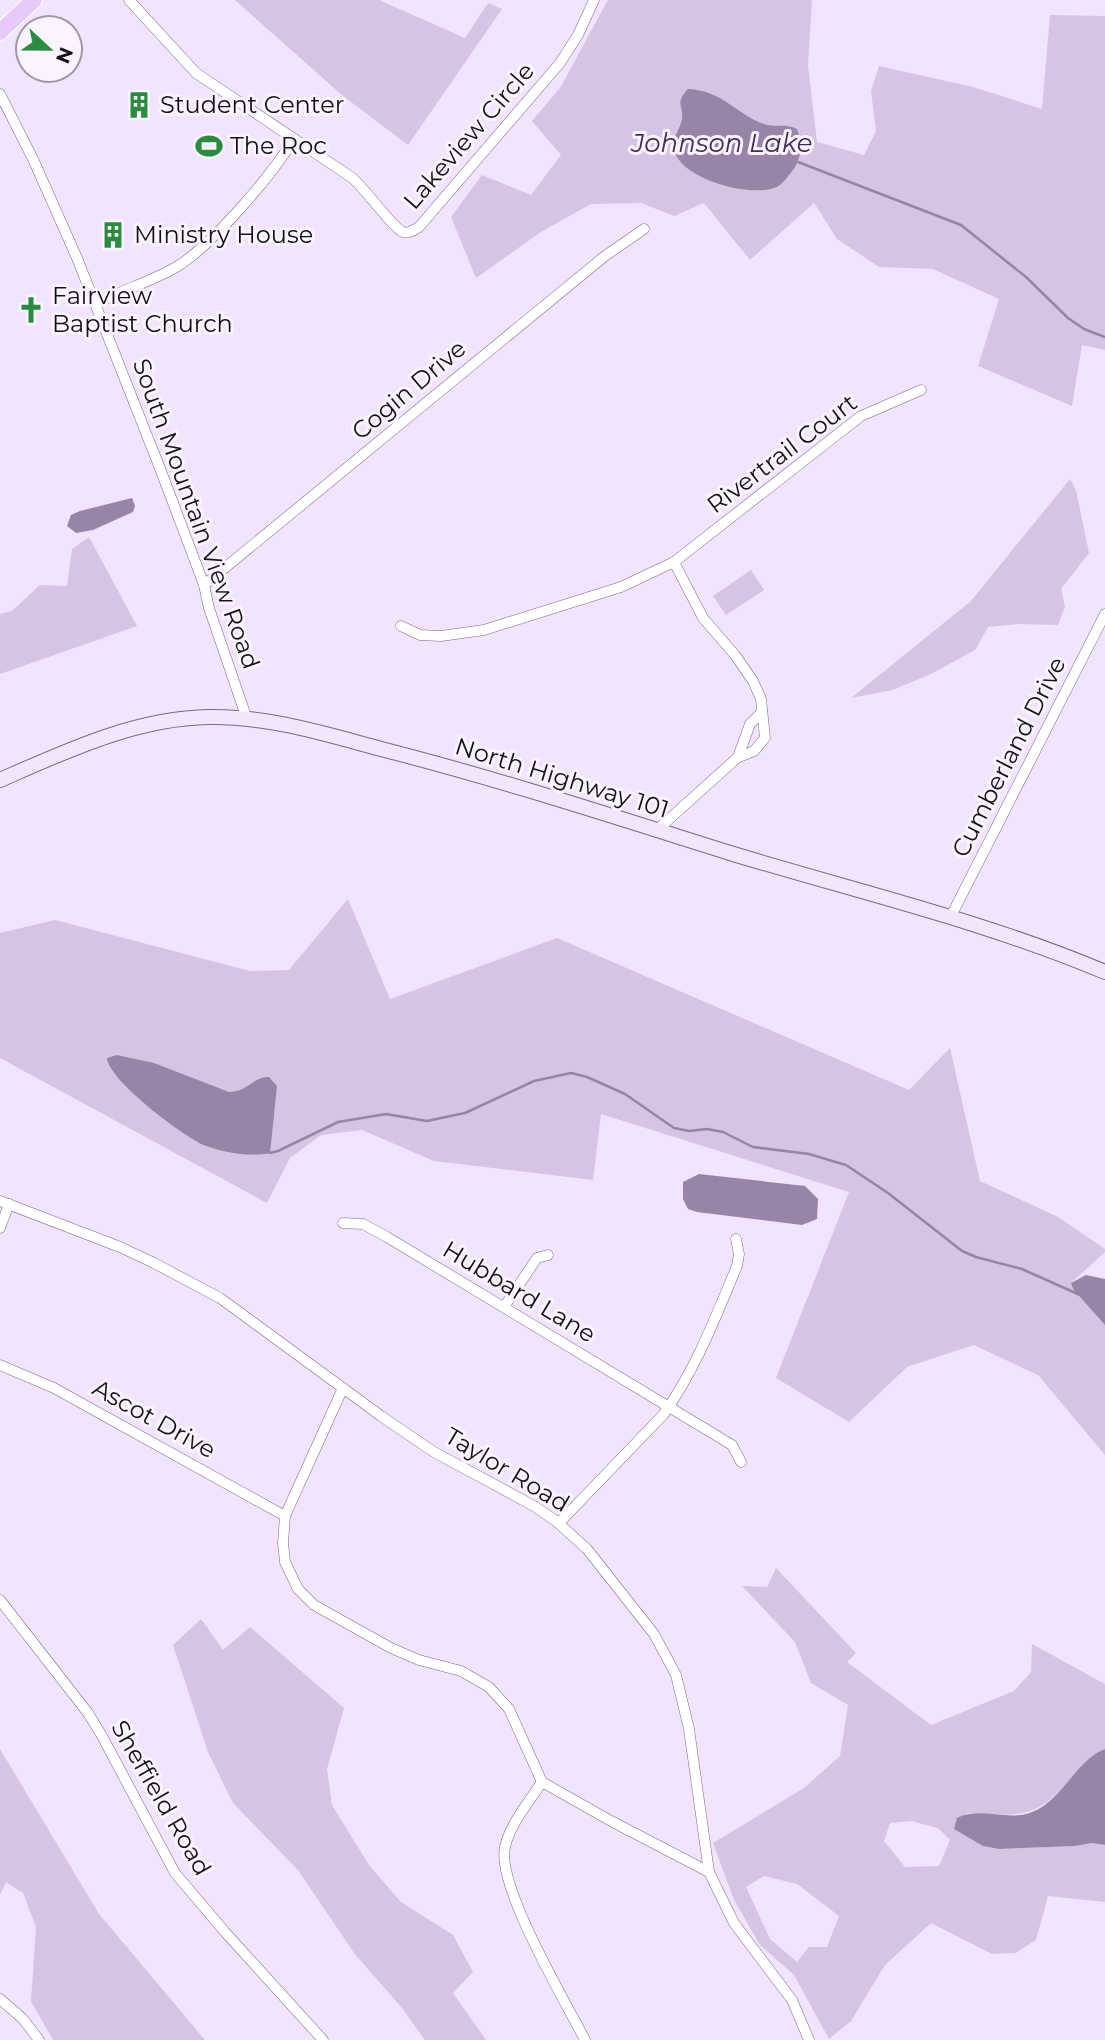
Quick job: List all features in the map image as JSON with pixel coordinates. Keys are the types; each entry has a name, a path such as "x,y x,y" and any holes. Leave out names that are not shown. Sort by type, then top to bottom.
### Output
{"main road":[{"path":"0,32 34,0"},
{"name":"North Highway 101","path":"0,780 89,742 168,720 212,717 247,719 296,727 479,775 1035,943 1105,971"}],"street":[{"name":"Lakeview Circle","path":"129,0 196,73 360,184 400,231 413,231 560,63 578,35 594,0"},
{"name":"South Mountain View Road","path":"0,94 33,159 96,304 204,585 209,608 247,719"},
{"path":"96,304 170,271 192,256 211,239 265,178 294,139"},
{"name":"Cogin Drive","path":"204,585 596,264 644,229"},
{"name":"Rivertrail Court","path":"401,626 420,635 441,636 484,630 621,587 674,562 861,416 921,390"},
{"path":"657,830 737,758 754,751 765,738 761,699 753,681 702,618 674,562"},
{"name":"Cumberland Drive","path":"950,918 1105,614"},
{"path":"737,758 750,724 762,712"},
{"path":"0,1228 4,1202"},
{"name":"Taylor Road","path":"4,1202 120,1247 191,1281 244,1314 434,1452 534,1506 559,1523 587,1549 639,1613 666,1654 676,1675 689,1729 709,1872 734,1923 792,2000 808,2040"},
{"name":"Hubbard Lane","path":"343,1223 363,1224 669,1406 732,1445 741,1462"},
{"path":"559,1523 669,1406 697,1360 737,1266 739,1254 736,1239"},
{"path":"504,1307 537,1258 548,1255"},
{"name":"Ascot Drive","path":"0,1366 54,1388 285,1516"},
{"path":"343,1388 285,1516 285,1562 290,1577 304,1597 391,1648 419,1660 461,1671 489,1687 509,1709 542,1782 709,1872"},
{"name":"Sheffield Road","path":"0,1600 103,1736 175,1873 225,1933 323,2040"},
{"path":"542,1782 507,1839 504,1866 516,1904 585,2040"},
{"path":"0,1999 23,2019 39,2040"}],"shaded area":[{"path":"235,0 379,0 465,38 488,3 502,9 408,145 343,96"},
{"path":"608,0 812,0 808,65 817,142 864,155 876,131 871,91 879,66 973,87 1042,109 1050,15 1105,16 1105,350 1082,345 1072,406 978,366 999,299 933,269 879,267 837,239 814,203 750,260 704,203 674,216 641,203 591,204 541,232 476,278 451,217 482,175 531,195 561,155 532,121 560,88"},
{"path":"1070,479 1076,490 1089,553 1061,589 1065,607 1058,625 1019,624 988,627 975,650 929,675 892,690 851,698 971,601"},
{"path":"89,537 137,626 0,674 0,614 12,611 40,585 67,586 72,549"},
{"path":"751,570 764,590 726,615 713,596"},
{"path":"348,899 390,999 557,938 909,1090 950,1048 980,1181 1058,1217 1105,1249 1105,1252 1071,1283 1073,1289 1105,1324 1105,1455 1038,1375 974,1345 907,1367 849,1422 776,1378 849,1192 601,1114 593,1180 434,1161 362,1130 321,1135 290,1158 267,1203 0,1058 0,933 55,920 250,971 289,970"},
{"path":"776,1568 856,1653 847,1662 931,1725 1014,1691 1031,1672 1032,1644 1105,1684 1105,1749 1092,1756 1062,1789 1039,1807 1017,1814 967,1813 954,1828 983,1846 999,1849 1092,1843 1105,1845 1105,1902 1048,1896 1036,1940 1015,1953 992,1954 931,1923 885,1965 851,2021 829,2039 794,1975 760,1945 734,1900 713,1843 804,1788 840,1756 848,1705 811,1683 795,1642 742,1586 767,1587","holes":["911,1821 938,1828 950,1840 939,1866 905,1867 884,1841 890,1823","764,1876 797,1884 839,1916 827,1947 809,1947 797,1962 770,1939 746,1887"]},
{"path":"201,1619 223,1650 250,1627 344,1708 327,1769 332,1805 369,1865 401,1902 453,1935 473,1972 453,1993 486,2040 425,2040 402,2008 354,1953 298,1870 233,1803 208,1752 173,1645"},
{"path":"0,1749 99,1914 205,2040 53,2040 31,2001 36,1927 23,1893 6,1882 0,1895"}],"water":[{"name":"Johnson Lake","path":"688,89 720,98 764,124 797,129 800,155 793,170 782,183 763,190 733,188 702,177 679,160 674,150 674,141 682,119 680,101"},
{"path":"132,498 135,506 133,512 93,530 76,533 67,526 71,515 80,511"},
{"path":"117,1055 154,1063 229,1092 269,1077 277,1086 270,1153 222,1151 196,1141 149,1107 120,1080 107,1058"},
{"path":"699,1174 805,1186 818,1199 817,1219 802,1225 688,1209 683,1199 683,1182"},
{"path":"1086,1275 1105,1279 1105,1325 1073,1289 1071,1283"},
{"path":"1105,1749 1105,1845 1092,1843 999,1849 983,1846 954,1829 957,1818 966,1815 1023,1815 1043,1807 1086,1762"}],"waterway":[{"path":"798,162 961,225 1026,277 1068,318 1084,329 1105,337"},
{"path":"270,1153 338,1122 386,1114 427,1121 465,1113 534,1081 571,1073 625,1094 674,1128 723,1132 753,1147 809,1154 846,1165 888,1193 962,1251 1022,1269 1080,1295"}],"place":[{"name":"Student Center","path":"139,105"},
{"name":"The Roc","path":"209,146"},
{"name":"Ministry House","path":"113,235"},
{"name":"Fairview Baptist Church","path":"31,310"}]}
